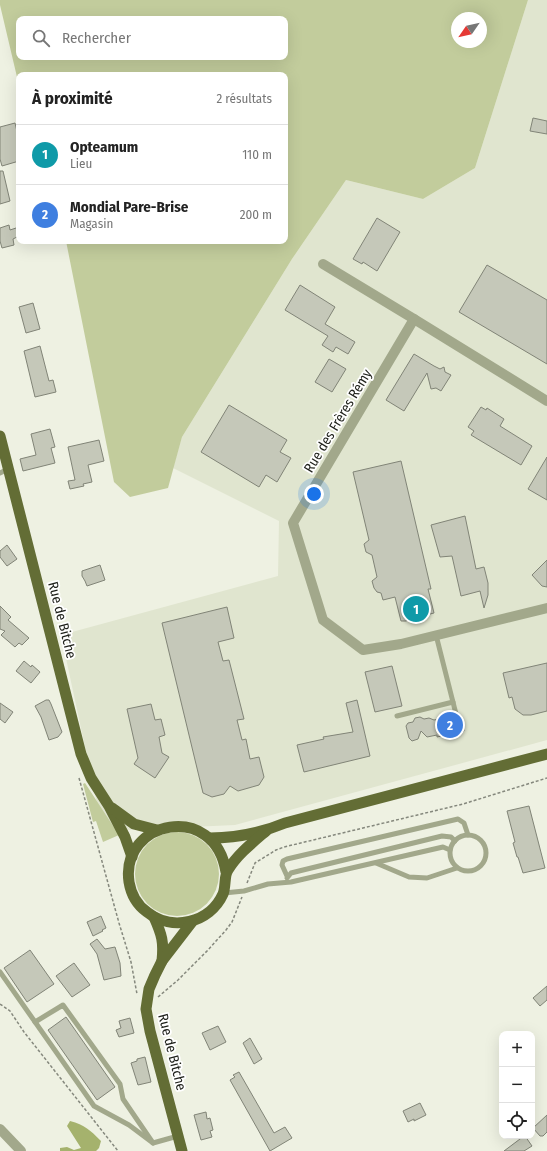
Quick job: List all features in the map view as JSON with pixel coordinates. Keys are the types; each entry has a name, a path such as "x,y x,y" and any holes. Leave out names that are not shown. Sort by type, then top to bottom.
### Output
{"main road":[{"name":"Rue de Bitche","path":"0,436 4,471 81,754 91,778 109,806 125,836 132,857"},
{"path":"210,838 230,838 266,831 293,821 547,754"},
{"path":"109,806 134,824 158,830"},
{"path":"171,826 185,826 198,830 210,838 222,853 226,872 226,883 218,903 210,911 192,922 172,923 154,917 139,904 132,891 129,877 129,867 132,857 142,841 158,830 171,826"},
{"path":"226,872 246,849 266,831"},
{"name":"Rue de Bitche","path":"154,917 160,931 163,944 162,961"},
{"name":"Rue de Bitche","path":"182,1151 150,1031 146,1010 149,989 162,961 192,922"}],"street":[{"path":"323,264 547,401"},
{"name":"Rue des Frères Rémy","path":"414,319 293,523 323,620 363,650 401,644 547,608"},
{"path":"0,1129 21,1151"}],"lane":[{"path":"436,635 456,714"},
{"path":"397,716 453,702"},
{"path":"286,883 287,876 282,865 287,859 458,819 464,824 468,835"},
{"path":"468,835 478,838 483,842 486,858 483,864 476,870 466,872 457,868 451,860 450,850 455,841 468,835"},
{"path":"287,876 291,873 442,836 450,837 455,841"},
{"path":"223,893 244,891 268,884 286,883 443,847 450,850"},
{"path":"376,863 409,877 427,878 457,868"},
{"path":"0,972 94,1106 129,1125 153,1143"},
{"path":"35,1022 63,1005 120,1084 123,1099 153,1143"},
{"path":"153,1143 178,1136"}],"path":[{"path":"79,776 131,962 138,1000 146,1010"},
{"path":"0,1004 10,1011 24,1032 118,1151"}],"shaded area":[{"path":"0,0 528,0 475,168 423,199 346,180 292,259 182,437 168,488 130,497 114,482 67,244 288,244 288,72 16,72"},
{"path":"528,0 547,0 547,740 235,825 103,831 61,635 278,576 279,521 173,468 182,437 292,259 346,180 423,199 475,168"},
{"path":"85,783 119,835 103,842 96,821 93,822 83,784"},
{"path":"177,832 193,835 207,844 216,858 219,874 216,890 207,904 193,913 177,916 161,913 147,904 138,890 135,874 138,858 147,844 161,835"},
{"path":"70,1121 87,1128 101,1141 99,1148 96,1151 60,1151 60,1148 67,1147 74,1150 81,1148 67,1126"}],"building":[{"path":"533,118 547,121 547,134 530,131"},
{"path":"15,123 16,127 16,162 2,166 0,159 0,127"},
{"path":"0,171 3,171 10,201 0,204"},
{"path":"377,218 400,232 377,271 363,262 362,264 353,259"},
{"path":"9,225 10,230 16,228 16,238 13,239 14,245 2,248 0,241 0,228"},
{"path":"487,265 547,300 547,364 459,312"},
{"path":"300,285 335,307 325,324 355,342 348,354 336,347 333,352 322,345 328,336 285,310"},
{"path":"33,303 40,329 26,333 19,307"},
{"path":"40,346 49,381 53,380 56,392 35,397 24,351"},
{"path":"414,354 440,369 444,367 445,372 451,375 441,391 436,388 431,389 427,373 404,411 386,400"},
{"path":"329,359 346,369 332,392 315,382"},
{"path":"229,405 287,440 280,452 291,458 277,482 266,475 259,487 201,452"},
{"path":"481,407 486,410 487,408 504,419 500,426 532,446 521,465 471,435 474,431 468,427"},
{"path":"50,429 55,447 51,448 55,463 23,471 20,459 36,455 31,434"},
{"path":"99,440 104,461 88,465 92,482 83,484 84,486 70,489 68,481 75,480 68,447"},
{"path":"547,457 547,500 528,489"},
{"path":"401,461 431,589 428,589 434,613 406,621 401,621 395,597 383,600 381,593 377,592 374,588 372,581 377,577 372,555 366,552 364,544 369,540 353,472"},
{"path":"465,516 476,569 484,567 488,583 488,595 484,608 480,591 461,596 452,556 440,557 431,525"},
{"path":"7,545 17,559 7,566 0,557 0,551"},
{"path":"547,560 547,587 542,586 532,575"},
{"path":"100,565 105,580 87,586 82,576 82,571"},
{"path":"0,606 11,617 8,620 29,638 22,645 19,643 15,647 1,635 5,631 0,629"},
{"path":"227,607 234,638 218,642 223,661 229,660 244,719 237,720 242,740 246,739 250,759 259,757 264,777 259,785 238,791 230,786 224,794 212,797 203,793 162,623"},
{"path":"24,661 31,667 32,665 40,672 31,683 16,671"},
{"path":"547,663 547,711 531,715 523,715 515,709 512,697 509,698 503,673"},
{"path":"392,666 402,706 375,712 365,672"},
{"path":"49,700 51,704 62,732 58,737 49,740 41,717 35,706"},
{"path":"357,700 370,756 304,772 297,745 324,739 323,737 353,732 346,703"},
{"path":"0,703 13,712 5,723 0,719"},
{"path":"151,704 155,720 161,719 165,735 159,737 162,753 169,757 155,778 134,764 138,758 127,709"},
{"path":"460,715 464,731 437,737 437,735 427,737 421,731 418,739 412,741 409,738 406,726 408,723 413,722 415,718 420,717 434,720 453,716 457,718"},
{"path":"529,806 545,868 523,873 513,843 515,842 507,811"},
{"path":"101,916 106,928 93,936 87,922"},
{"path":"97,939 105,949 115,947 120,963 121,976 104,980 97,954 90,944"},
{"path":"30,950 54,984 27,1002 4,968"},
{"path":"74,963 90,985 72,997 56,976"},
{"path":"547,986 547,1000 540,1006 533,998"},
{"path":"66,1017 115,1087 97,1100 48,1030"},
{"path":"130,1018 134,1033 119,1037 116,1030 121,1028 119,1021"},
{"path":"218,1026 226,1042 210,1050 202,1033"},
{"path":"250,1038 262,1059 254,1064 243,1043"},
{"path":"145,1057 151,1082 138,1085 131,1063 137,1061 137,1059"},
{"path":"239,1072 274,1133 285,1127 292,1138 270,1151 230,1080 235,1077 233,1075"},
{"path":"420,1103 426,1115 414,1121 414,1119 408,1122 403,1111"},
{"path":"206,1112 207,1119 210,1118 213,1130 210,1131 212,1137 201,1140 194,1115"},
{"path":"547,1115 547,1132 543,1136 540,1136 535,1130 535,1126"},
{"path":"520,1139 527,1139 532,1146 524,1151 504,1151"}],"place":[{"name":"Opteamum","path":"416,609"},
{"name":"Mondial Pare-Brise","path":"450,725"}]}
